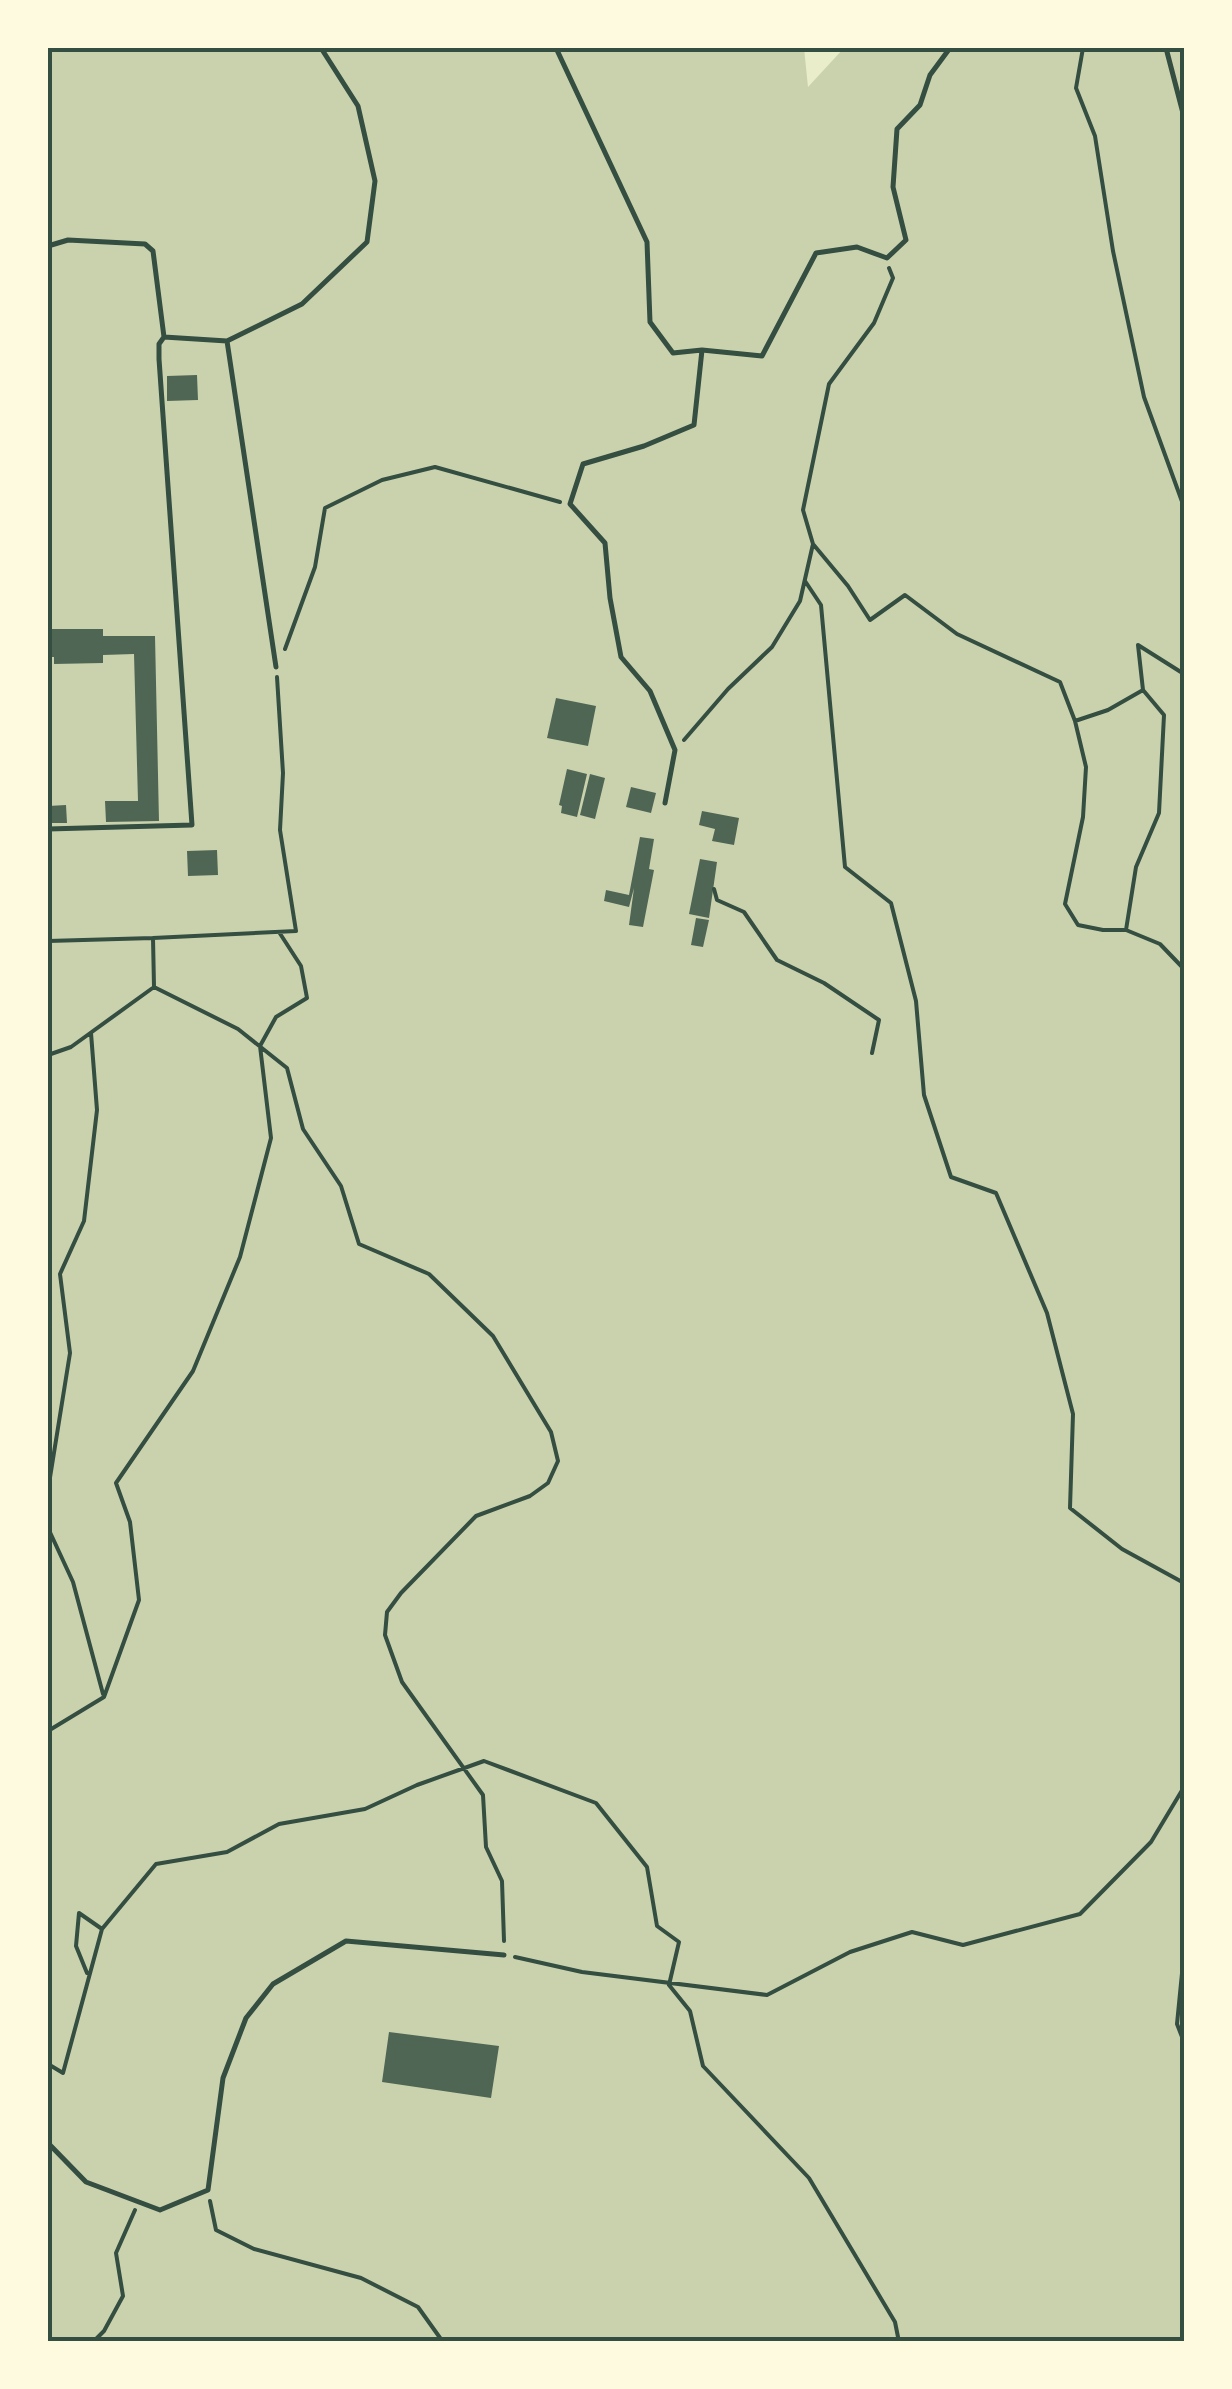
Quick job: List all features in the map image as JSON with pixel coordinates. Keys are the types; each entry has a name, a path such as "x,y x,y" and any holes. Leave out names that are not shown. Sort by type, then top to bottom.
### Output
{"lane":[{"path":"164,338 227,341 302,304 367,242 375,181 358,106 320,48"},
{"path":"556,48 647,242 650,322 673,354 702,350 762,356 816,253 857,247 887,258 906,240 893,187 897,129 920,105 930,75 950,48"},
{"path":"1166,48 1184,118"},
{"path":"48,246 68,240 145,244 153,251 164,338 159,344 158,359 192,825 48,829"},
{"path":"227,341 276,667"},
{"path":"666,803 675,750 650,691 620,658 605,543 570,504 583,464 644,446 694,425 702,350"},
{"path":"48,2143 86,2182 160,2210 208,2190 223,2078 246,2018 274,1984 346,1941 504,1955"}],"path":[{"path":"1083,48 1076,88 1095,136 1113,251 1144,397 1184,507"},
{"path":"887,258 892,278 874,323 829,384 803,510 813,544 870,620 905,595 957,634 1060,682 1086,767 1083,816 1066,904 1078,925 1126,930 1160,944 1184,968"},
{"path":"48,940 296,931 280,830 282,773 276,667 296,626 315,567 325,508 382,480 435,467 570,504"},
{"path":"675,750 772,646 800,601 813,544"},
{"path":"804,581 821,605 845,867 891,903 916,1002 924,1095 951,1177 996,1193 1046,1313 1073,1414 1070,1508 1122,1549 1184,1583"},
{"path":"1126,930 1136,866 1159,813 1164,715 1143,690 1138,645 1184,674"},
{"path":"1075,721 1108,710 1143,690"},
{"path":"714,889 717,900 744,912 777,960 824,983 879,1020 872,1054"},
{"path":"48,1730 104,1697 139,1600 130,1522 116,1483 193,1371 240,1258 270,1138 260,1046 276,1017 307,998 301,966 278,932"},
{"path":"153,938 154,988"},
{"path":"154,988 238,1029 286,1068 303,1129 341,1186 359,1244 429,1274 493,1336 551,1432 558,1461 548,1482 530,1496 476,1516 400,1593 387,1612 385,1635 402,1682 484,1795 486,1847 502,1881 504,1955 582,1972 767,1995 850,1952 912,1932 963,1945 1080,1914 1151,1842 1184,1786"},
{"path":"48,1055 71,1047 154,988"},
{"path":"48,1490 70,1353 60,1274 84,1221 97,1110 91,1033"},
{"path":"48,1528 74,1582 104,1697"},
{"path":"48,2064 63,2073 102,1929 156,1864 227,1852 278,1824 365,1810 417,1785 484,1761 596,1803 647,1866 657,1926 679,1942 669,1984"},
{"path":"88,1977 76,1946 79,1913 102,1929"},
{"path":"1184,1953 1177,2024 1184,2042"},
{"path":"669,1984 690,2011 703,2066 809,2178 895,2322 899,2342"},
{"path":"208,2190 216,2230 254,2250 361,2278 418,2307 443,2342"},
{"path":"93,2342 104,2331 123,2296 116,2254 138,2202"}],"green space":[{"path":"48,48 804,48 808,87 844,48 1184,48 1184,2341 48,2341"}],"building":[{"path":"197,375 198,400 167,401 167,376"},
{"path":"48,629 103,629 103,636 155,636 159,821 106,822 105,801 138,801 134,654 103,655 103,663 54,664 54,657 48,657"},
{"path":"556,698 596,706 588,746 547,738"},
{"path":"567,769 587,774 577,817 561,813 559,805"},
{"path":"590,774 605,778 595,819 580,815"},
{"path":"631,787 656,793 651,813 626,807"},
{"path":"66,805 67,823 48,823 48,806"},
{"path":"702,811 739,818 734,845 712,841 715,829 699,825"},
{"path":"640,837 654,839 649,869 654,870 643,927 629,925 634,888 629,907 604,901 606,890 629,895"},
{"path":"217,850 218,875 188,876 187,851"},
{"path":"700,859 717,862 709,918 689,914"},
{"path":"696,918 709,920 703,947 691,945"},
{"path":"389,2032 499,2046 491,2098 382,2082"}]}
